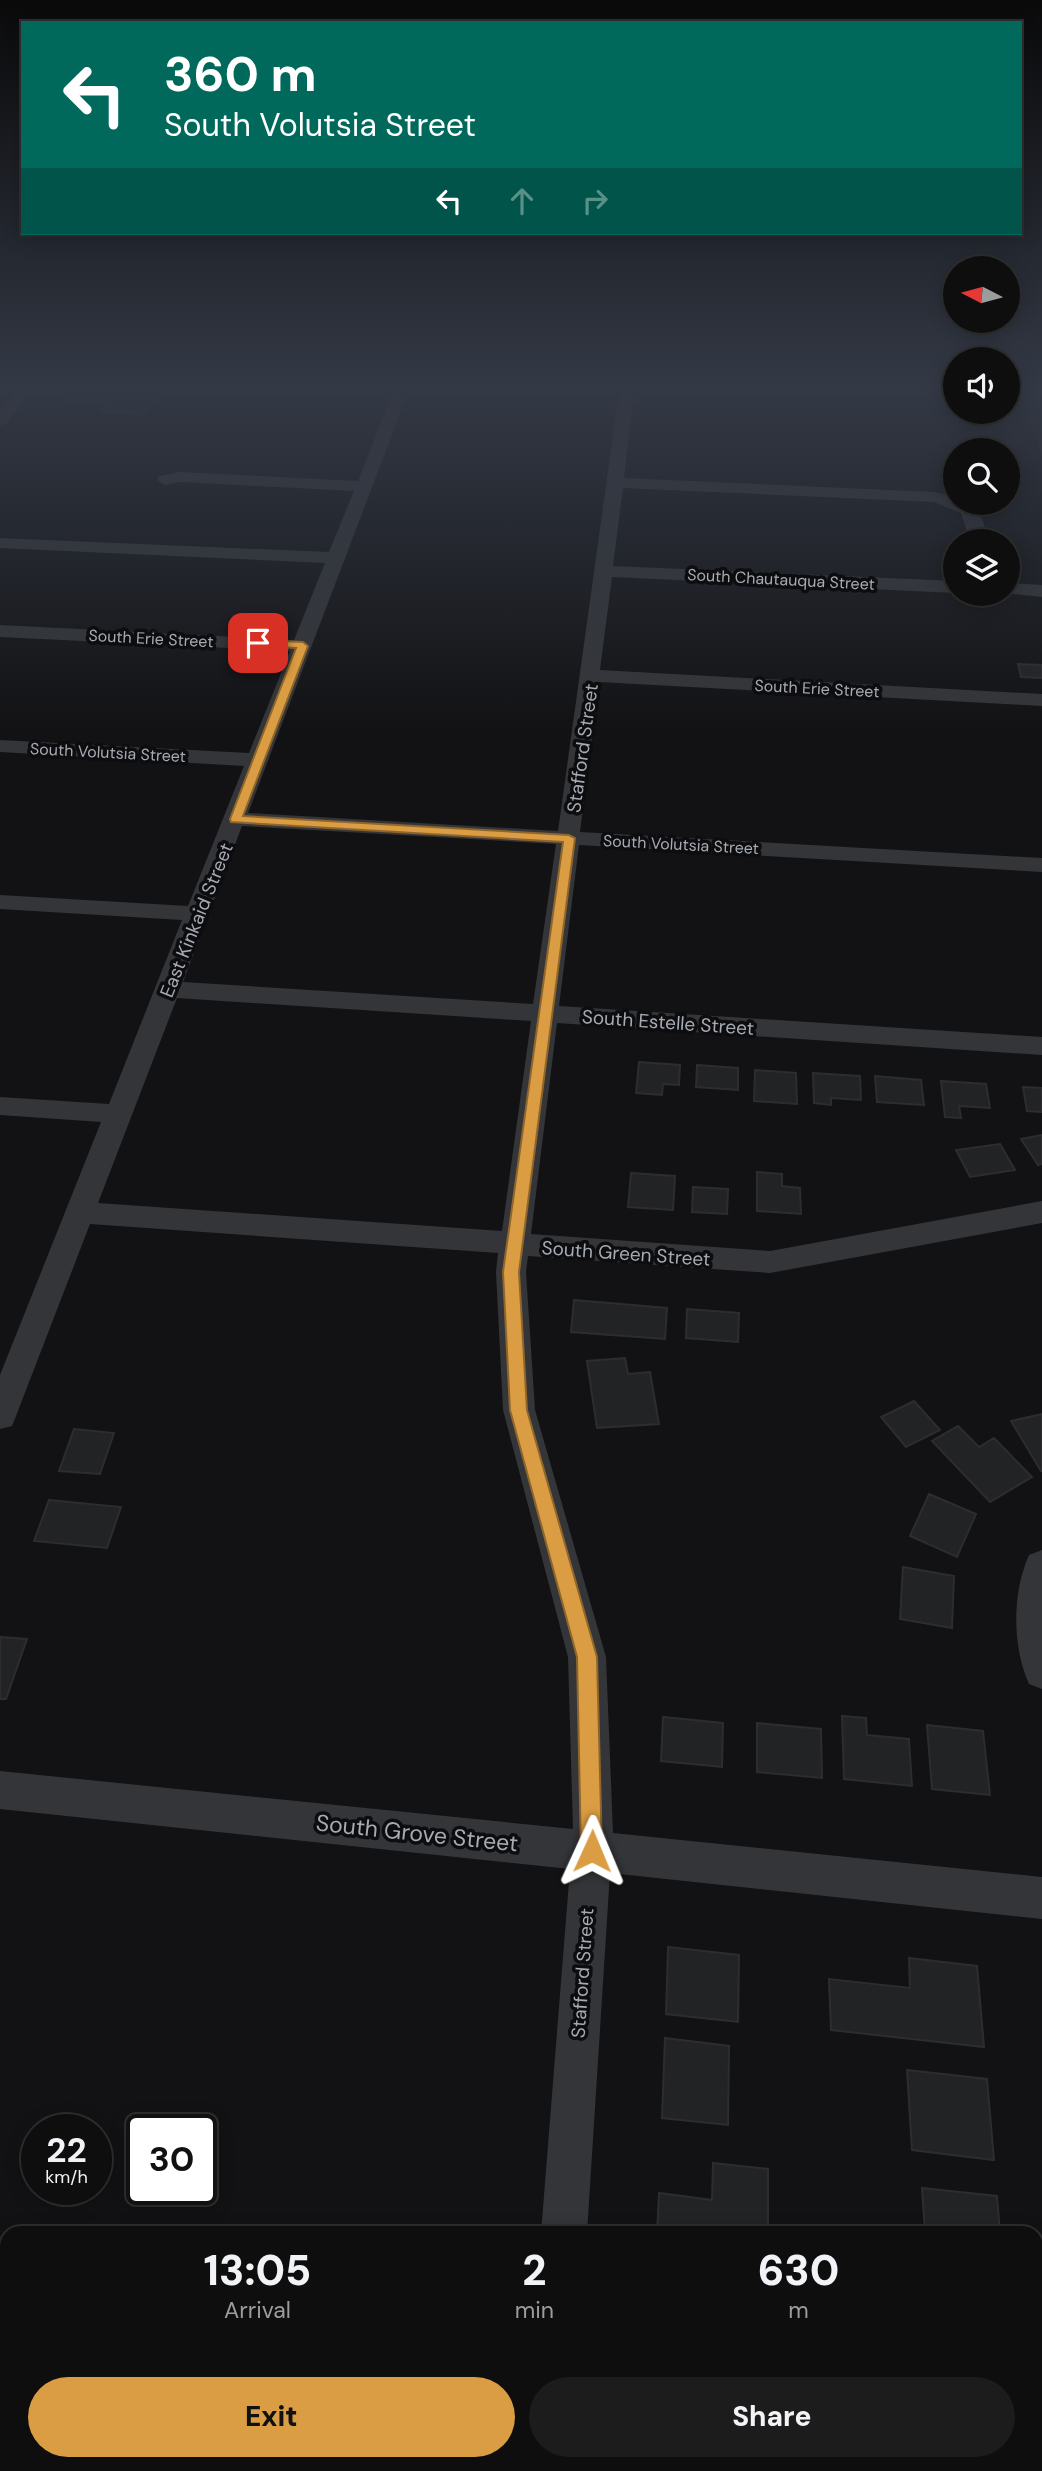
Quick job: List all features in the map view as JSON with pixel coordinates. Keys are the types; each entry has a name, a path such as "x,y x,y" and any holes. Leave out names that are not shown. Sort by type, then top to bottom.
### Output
{"street":[{"name":"East Kinkaid Street","path":"0,1416 8,1375 80,1212 359,500"},
{"name":"Stafford Street","path":"565,2226 592,1851 587,1657 519,1410 511,1272 614,500"},
{"path":"946,500 962,505 972,513 976,529"},
{"path":"0,543 337,558"},
{"name":"South Chautauqua Street","path":"606,571 943,586"},
{"path":"1020,590 1042,591"},
{"name":"South Erie Street","path":"0,631 303,646"},
{"name":"South Erie Street","path":"591,676 1042,700"},
{"name":"South Volutsia Street","path":"0,746 258,760"},
{"name":"South Volutsia Street","path":"236,819 1042,864"},
{"path":"0,902 198,914"},
{"name":"South Estelle Street","path":"169,989 1042,1046"},
{"path":"0,1106 119,1114"},
{"name":"South Green Street","path":"80,1212 514,1246 769,1262 1042,1212"},
{"path":"1042,1566 1033,1604 1042,1672"},
{"name":"South Grove Street","path":"0,1790 1042,1898"}],"building":[{"path":"1018,664 1042,665 1042,678 1021,677"},
{"path":"639,1062 680,1065 679,1085 663,1084 662,1095 636,1093"},
{"path":"697,1065 738,1068 738,1090 696,1087"},
{"path":"755,1070 796,1073 797,1104 754,1101"},
{"path":"813,1073 860,1076 861,1100 831,1098 831,1105 814,1103"},
{"path":"875,1076 921,1080 924,1105 877,1102"},
{"path":"941,1081 986,1084 990,1108 959,1106 961,1118 945,1117"},
{"path":"1023,1087 1042,1088 1042,1112 1027,1111"},
{"path":"1042,1135 1042,1164 1038,1165 1021,1139"},
{"path":"1000,1144 1015,1170 970,1177 956,1150"},
{"path":"757,1172 782,1174 782,1186 800,1188 801,1214 757,1211"},
{"path":"631,1173 675,1176 673,1210 628,1207"},
{"path":"693,1187 728,1189 727,1214 692,1212"},
{"path":"574,1300 667,1308 665,1339 571,1332"},
{"path":"687,1309 739,1313 738,1342 686,1338"},
{"path":"625,1358 628,1374 650,1372 659,1424 597,1428 587,1361"},
{"path":"914,1401 940,1430 906,1447 881,1417"},
{"path":"1042,1414 1042,1471 1041,1471 1011,1421"},
{"path":"958,1426 979,1447 994,1438 1032,1477 990,1502 932,1441"},
{"path":"74,1429 114,1433 100,1474 59,1471"},
{"path":"929,1494 976,1514 957,1557 910,1536"},
{"path":"49,1500 121,1507 107,1548 34,1541"},
{"path":"903,1567 954,1576 952,1628 900,1619"},
{"path":"0,1637 27,1639 6,1699 0,1699"},
{"path":"842,1716 866,1718 867,1735 909,1739 912,1786 844,1779"},
{"path":"663,1717 723,1723 722,1767 661,1761"},
{"path":"757,1723 821,1729 822,1778 757,1772"},
{"path":"927,1725 983,1731 990,1795 932,1789"},
{"path":"668,1947 739,1955 738,2022 666,2014"},
{"path":"909,1958 977,1966 984,2047 831,2030 829,1979 910,1988"},
{"path":"665,2038 729,2046 728,2125 662,2118"},
{"path":"907,2070 987,2079 994,2160 912,2150"},
{"path":"713,2163 768,2169 768,2226 657,2226 659,2193 712,2200"},
{"path":"922,2188 997,2196 999,2226 925,2226"}],"route":[{"path":"258,643 303,646 236,819 569,838 511,1272 519,1410 544,1492 587,1657 592,1851"}]}
